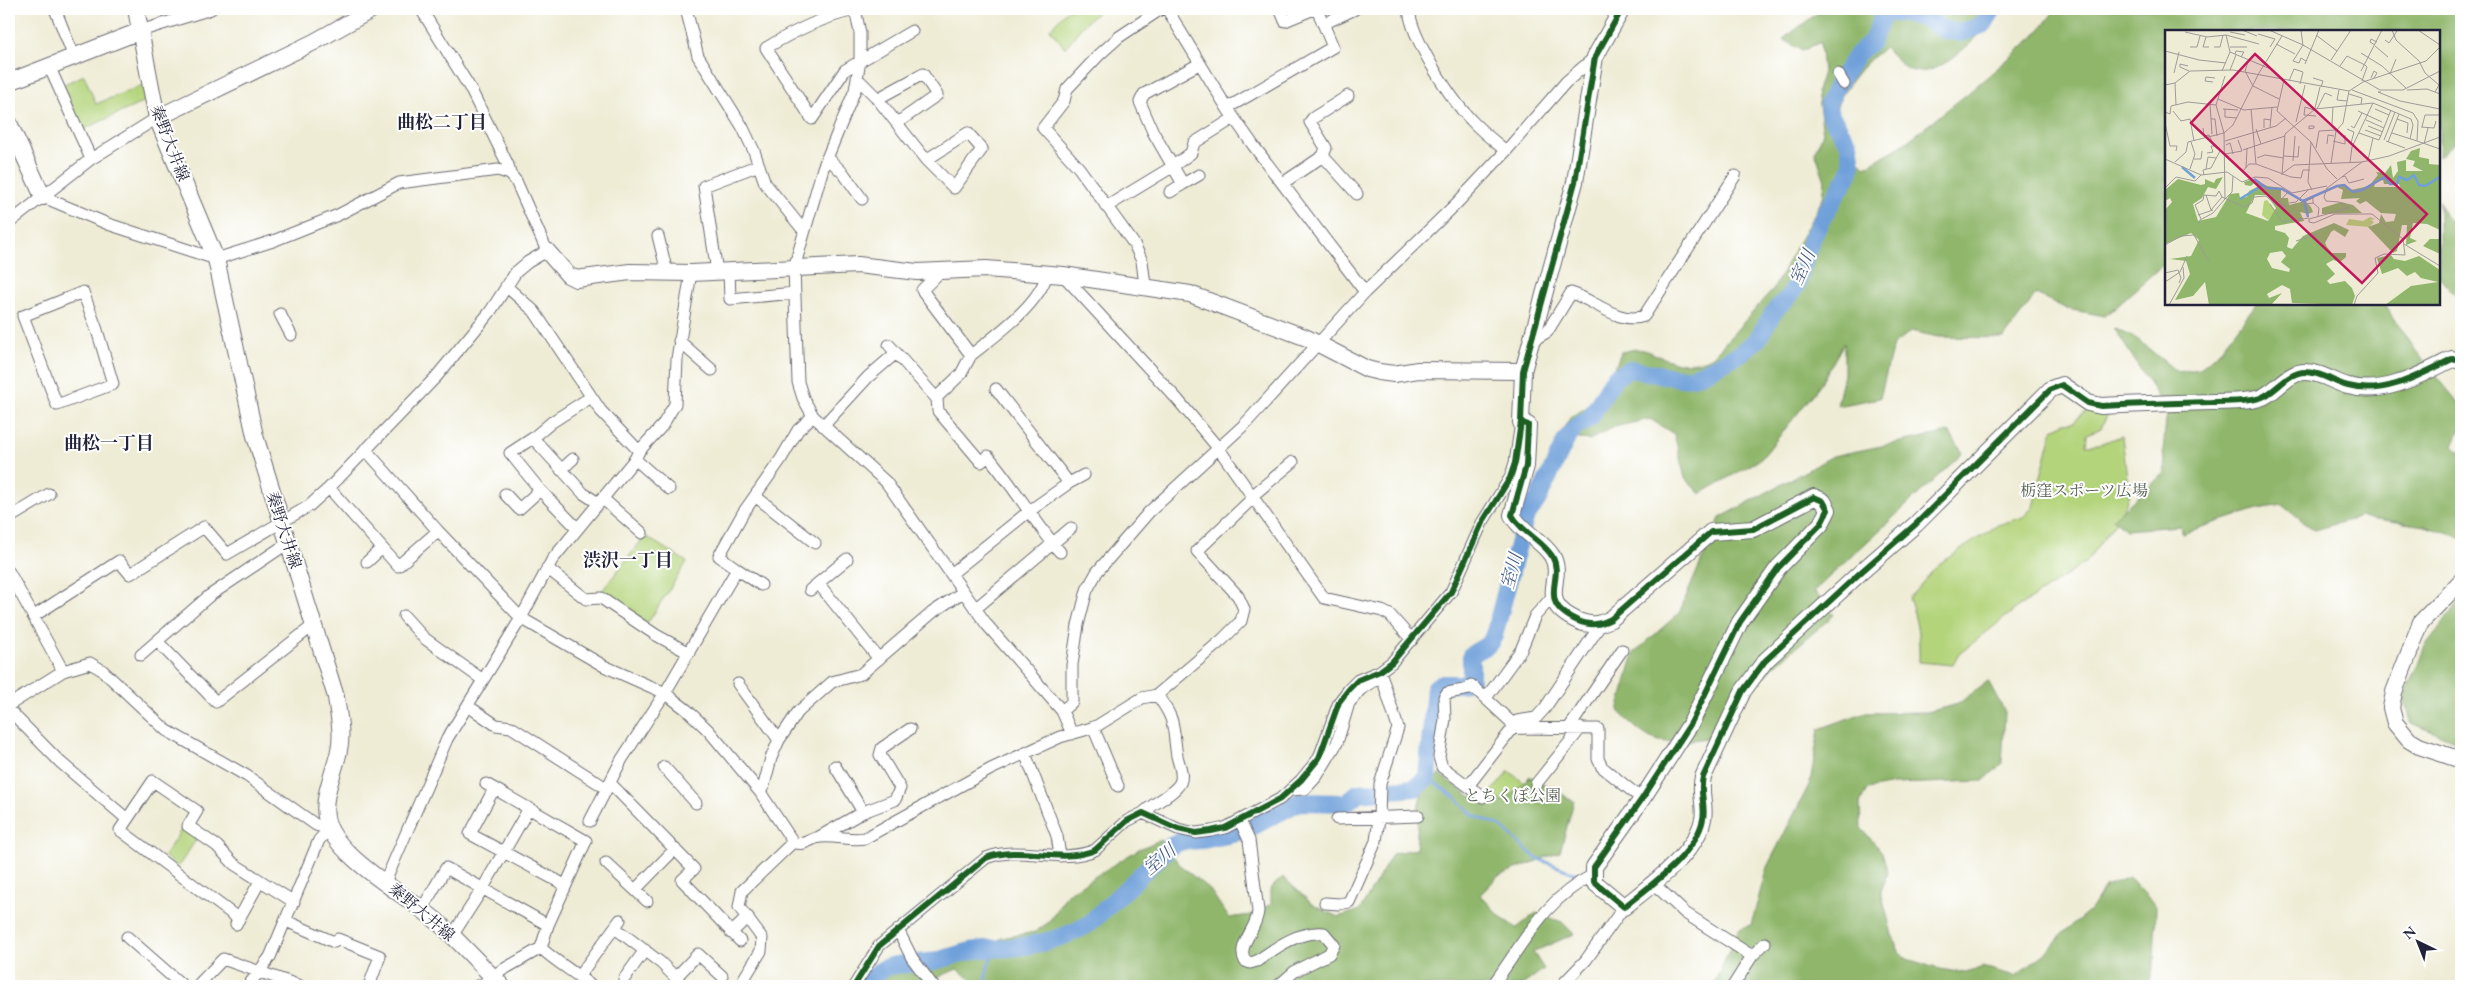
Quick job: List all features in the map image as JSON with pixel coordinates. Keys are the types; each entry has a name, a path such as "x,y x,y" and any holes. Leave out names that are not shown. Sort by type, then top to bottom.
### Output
{"street":[{"path":"55,9 74,57"},
{"name":"秦野大井線","path":"136,9 157,118 216,259 255,436 315,624 336,697 341,734 340,749 326,799 326,815 329,829 335,839 348,853 422,909 452,936 498,983"},
{"path":"9,82 140,32 211,9"},
{"path":"9,223 91,159 157,118 314,42 374,9"},
{"path":"421,9 470,88 508,165 510,174 516,181 547,251 568,275 576,279 630,272 691,273 858,265 917,272 986,269 1055,274 1190,294 1234,308 1317,342 1367,369 1379,372 1394,374 1418,370 1523,371"},
{"path":"686,9 698,56 742,126 765,183 804,231"},
{"path":"1145,286 1142,260 1134,244 1079,168 1043,128 1064,101 1067,89 1099,55 1119,37 1161,9"},
{"path":"1167,9 1227,108 1365,292"},
{"path":"1227,108 1333,47 1316,9 1285,21 1280,9"},
{"path":"1323,24 1355,9"},
{"path":"1409,9 1410,22 1416,36 1452,98 1471,121 1506,151"},
{"path":"1143,812 1178,830 1196,833 1241,823 1291,790 1319,758 1339,702 1349,688 1358,680 1381,673 1412,640 1451,592 1482,523 1510,478 1515,463 1521,422 1523,371 1575,182 1596,57 1622,9"},
{"path":"912,32 860,60 845,70 812,118 766,48 797,29 855,10 860,32 860,60 855,90 828,158 794,268 798,382 803,398 813,416 849,446 886,482 975,608 1062,711 1072,734"},
{"path":"1062,711 1072,702 1072,665 1078,625 1087,590 1097,572 1149,512 1218,449 1280,387 1317,342 1365,292 1456,204 1506,151 1566,82 1596,57"},
{"path":"1183,184 1172,167 1140,102 1144,94 1199,64"},
{"path":"49,66 91,159"},
{"path":"877,99 923,74 938,95 897,123"},
{"path":"857,78 877,99 926,160 954,188 982,149 968,133 926,160"},
{"path":"1283,183 1323,156 1326,148 1310,122 1313,118 1348,96"},
{"path":"1106,207 1172,167 1190,153 1194,143 1234,118"},
{"path":"9,123 13,145 43,197 108,224 216,259 273,241 338,215 399,183 498,170 510,174"},
{"path":"1323,156 1357,194"},
{"path":"828,158 844,174 862,199"},
{"path":"759,165 704,186 730,299 795,294"},
{"path":"1170,192 1199,176"},
{"path":"1533,340 1547,332 1572,293 1623,317 1636,318 1644,316 1735,176"},
{"path":"658,236 668,272"},
{"path":"34,616 118,561 130,574 204,527 227,554 309,506 329,488 436,377 490,312 516,272 528,262 547,251"},
{"path":"941,271 922,290 971,355"},
{"path":"385,882 431,772 447,739 521,618 547,568 577,528 662,426 675,404 680,341 691,273"},
{"path":"936,398 961,374 971,355 1020,314 1045,282 1055,274"},
{"path":"1055,274 1177,399 1218,449 1324,598 1382,611 1390,615 1412,640"},
{"path":"506,286 534,311 601,412 669,489"},
{"path":"83,292 98,330 114,384 57,406 23,316 83,292"},
{"path":"280,314 291,334"},
{"path":"680,341 712,370"},
{"path":"823,426 892,349 936,398 938,411 982,462 988,456 1002,472 1028,512 1056,548"},
{"path":"1563,984 1586,960 1624,906 1662,877 1698,835 1704,816 1700,791 1703,777 1743,691 1764,661 1833,596 1916,524 2051,389 2062,385 2088,403 2101,406 2225,401 2262,398 2282,382 2303,371 2316,373 2359,389 2374,389 2397,384 2452,359 2461,361"},
{"path":"996,389 1069,483"},
{"path":"577,528 540,490 510,453 533,438 552,422 591,397"},
{"path":"761,586 719,556 743,513 781,459 798,430 813,416"},
{"path":"1521,422 1528,425 1526,466 1512,515 1524,530 1543,544 1553,558 1555,564 1554,595 1558,606 1567,615 1589,625 1601,624 1611,619 1711,532 1753,528 1814,497 1827,506 1826,517 1821,524 1778,568 1740,622 1691,723 1642,799 1603,851 1594,867 1594,882 1624,906"},
{"path":"533,438 584,494 600,501 642,533"},
{"path":"365,450 438,532 521,618 604,666 665,693 687,710 709,731 760,792 793,842 804,844 863,812 895,800 900,788 880,755 886,739 910,729"},
{"path":"561,470 573,459"},
{"path":"819,837 857,840 865,838 992,769 1025,753 1093,727 1142,698 1157,694 1222,640 1241,621 1244,609 1238,596 1197,551 1253,497 1293,462"},
{"path":"951,574 1028,512 1069,483 1071,484 1084,475"},
{"path":"329,488 398,566 438,532"},
{"path":"505,494 519,509 540,490"},
{"path":"9,518 49,494"},
{"path":"755,496 815,543"},
{"path":"975,608 1056,548 1071,528"},
{"path":"141,655 208,596 288,543"},
{"path":"367,562 382,548"},
{"path":"847,559 814,586 879,659"},
{"path":"547,568 586,599 601,598 656,635 689,653"},
{"path":"590,821 622,758 665,693 737,570"},
{"path":"9,572 63,671"},
{"path":"2461,581 2421,622 2394,692 2391,708 2395,722 2409,740 2419,746 2461,760"},
{"path":"760,792 779,740 798,712 832,682 861,674 933,612 963,592"},
{"path":"1486,698 1521,650 1535,616 1554,595"},
{"path":"404,616 424,638 483,680"},
{"path":"157,641 216,702 315,624"},
{"path":"1468,786 1512,725 1536,718 1545,708 1601,624"},
{"path":"1569,728 1622,650"},
{"path":"9,705 63,671 90,663 96,666 166,730 247,776 316,825 329,829 318,840 270,957 260,973 248,986"},
{"path":"1325,903 1339,904 1349,902 1376,841 1380,818 1380,784 1398,728 1381,673"},
{"path":"738,684 779,740"},
{"path":"1483,797 1442,767 1439,757 1445,720 1444,697 1447,693 1473,687 1512,725 1598,729 1598,759 1602,767 1642,799"},
{"path":"854,986 879,946 986,858 1006,852 1076,856 1095,850 1127,821 1143,812 1179,785 1182,774 1177,756 1175,726 1169,711 1157,694"},
{"path":"468,706 496,726 511,727 608,786 694,869 682,880 736,937 748,917"},
{"path":"9,710 60,762 127,819"},
{"path":"1093,727 1118,786"},
{"path":"1536,784 1581,728"},
{"path":"1025,753 1057,836 1060,856"},
{"path":"835,766 863,812"},
{"path":"664,767 696,803"},
{"path":"260,881 237,921 120,830 153,782 197,811 188,826 217,846 234,864 294,902"},
{"path":"476,986 498,983 499,972 541,948 548,924 586,840 490,786 470,834 565,886"},
{"path":"452,936 484,888 528,808"},
{"path":"1337,819 1418,816"},
{"path":"1241,823 1249,840 1258,911 1258,921 1242,948 1241,955 1245,961 1250,963 1257,962 1295,937 1317,933 1324,933 1334,945 1329,954 1296,970 1278,986"},
{"path":"740,985 761,952 762,938 739,907 742,891 793,842"},
{"path":"636,889 675,849"},
{"path":"606,863 647,901"},
{"path":"422,909 446,868 548,924"},
{"path":"1492,986 1535,921 1568,889 1593,875"},
{"path":"1653,883 1685,913 1752,956"},
{"path":"286,921 334,942 338,939 380,956 369,986"},
{"path":"579,976 618,924 684,986"},
{"path":"898,930 912,958 933,986"},
{"path":"127,938 183,986"},
{"path":"1733,986 1752,956 1764,943"},
{"path":"541,948 557,964 579,976 591,986"},
{"path":"624,979 645,950"},
{"path":"676,977 698,954 722,976"},
{"path":"198,986 223,959 300,986"}],"green space":[{"path":"1068,9 1100,10 1084,24 1065,48 1050,29"},
{"path":"1823,9 2004,9 1960,52 1947,62 1933,69 1920,72 1908,69 1885,48 1870,59 1843,93 1836,110 1835,119 1836,134 1865,167 1904,144 1967,94 2035,36 2056,9 2461,9 2461,137 2440,156 2440,30 2165,30 2165,263 2105,316 2067,309 2036,294 2004,338 1938,337 1911,331 1893,345 1880,398 1837,406 1844,374 1844,343 1818,388 1761,459 1700,494 1685,478 1674,434 1650,419 1614,427 1590,440 1558,437 1570,418 1590,405 1614,370 1621,352 1636,349 1644,350 1677,363 1699,362 1713,356 1772,291 1823,198 1825,181 1815,151 1823,133 1817,91 1823,72 1820,42 1802,51 1783,39"},
{"path":"84,75 96,104 143,85 146,101 82,130 62,85"},
{"path":"2440,204 2444,215 2461,232 2461,302 2440,278"},
{"path":"2255,305 2386,305 2416,351 2461,406 2461,426 2453,445 2461,453 2461,538 2425,526 2361,517 2314,530 2283,505 2258,509 2183,533 2180,526 2126,530 2112,519 2165,473 2163,451 2167,411 2114,328 2137,339 2177,372 2199,369 2216,355"},
{"name":"栃窪スポーツ広場","path":"2088,410 2110,410 2101,428 2087,434 2086,445 2099,444 2122,436 2129,495 2120,516 2085,563 2017,608 1959,654 1953,665 1919,662 1917,630 1909,598 1939,564 1998,525 2023,517 2033,507 2053,429 2065,423 2073,422"},
{"path":"1949,432 1963,453 1814,591 1834,615 1773,667 1708,738 1678,742 1658,741 1641,732 1618,711 1634,653 1679,613 1720,518 1833,456"},
{"path":"645,536 687,562 649,621 645,622 601,592"},
{"path":"2461,600 2461,744 2410,722 2404,697 2425,646"},
{"path":"1988,681 2005,712 2002,764 1983,781 1894,784 1867,789 1860,804 1861,828 1882,852 1888,873 1881,891 1892,935 1899,951 1907,959 1939,969 1966,973 1983,967 2016,976 2048,951 2064,932 2090,910 2105,887 2129,877 2156,906 2154,966 2148,986 1713,986 1739,929 1751,925 1767,867 1810,783 1819,729 1863,713 1927,712 1958,704"},
{"name":"とちくぼ公園","path":"1509,771 1540,795 1518,821 1488,796"},
{"path":"1439,774 1470,796 1505,801 1530,776 1574,801 1560,852 1498,876 1480,895 1503,919 1517,928 1536,913 1562,922 1574,934 1533,952 1544,969 1521,986 980,986 957,969 917,986 875,986 882,978 894,972 957,963 1002,938 1035,932 1049,922 1067,894 1139,849 1160,840 1182,867 1210,890 1229,918 1250,915 1271,904 1271,888 1283,877 1313,905 1338,917 1360,910 1393,853 1416,849 1419,804 1422,791"},
{"path":"183,827 198,837 178,867 164,856"}],"waterway":[{"name":"室川","path":"864,986 879,971 893,965 935,961 981,949 1030,945 1070,934 1089,924 1171,846 1182,841 1203,840 1233,834 1250,828 1299,802 1346,803 1358,793 1415,788 1427,777 1435,688 1440,684 1462,684 1471,679 1471,655 1489,644 1494,636 1525,518 1538,499 1566,440 1575,428 1590,418 1614,378 1630,369 1679,378 1692,377 1741,353 1757,340 1775,310 1791,294 1797,284 1810,243 1821,220 1849,174 1852,164 1849,144 1829,113 1828,104 1838,83 1857,54 1872,41 1882,18 1887,13 1898,12 1927,19 1944,30 1961,33 1984,24 1993,9"},
{"path":"1427,777 1456,798 1474,816 1499,825 1536,858 1579,875"},
{"path":"987,986 987,972 995,949"}],"cycle path":[{"path":"854,986 879,946 986,858 999,854 1013,853 1068,856 1095,850 1127,821 1143,813 1178,829 1196,833 1211,831 1225,828 1280,799 1301,780 1319,758 1339,702 1349,689 1358,680 1380,671 1392,662 1451,592 1482,523 1510,478 1515,463 1521,422 1523,371 1575,182 1595,57 1622,9"},
{"path":"1521,422 1528,425 1526,466 1512,515 1521,527 1543,545 1552,556 1556,573 1554,598 1557,606 1583,623 1603,623 1611,619 1711,532 1753,529 1814,497 1823,501 1828,510 1821,524 1778,568 1740,622 1691,723 1642,799 1594,867 1594,882 1624,907 1671,868 1692,844 1699,832 1704,814 1703,777 1743,691 1765,661 1916,524 2051,389 2062,385 2088,403 2101,406 2242,401 2260,398 2293,375 2299,373 2311,372 2348,386 2375,388 2402,382 2452,359 2461,361"}],"district":[{"name":"曲松二丁目","path":"442,121"},
{"name":"曲松一丁目","path":"109,442"},
{"name":"渋沢一丁目","path":"628,559"}]}
